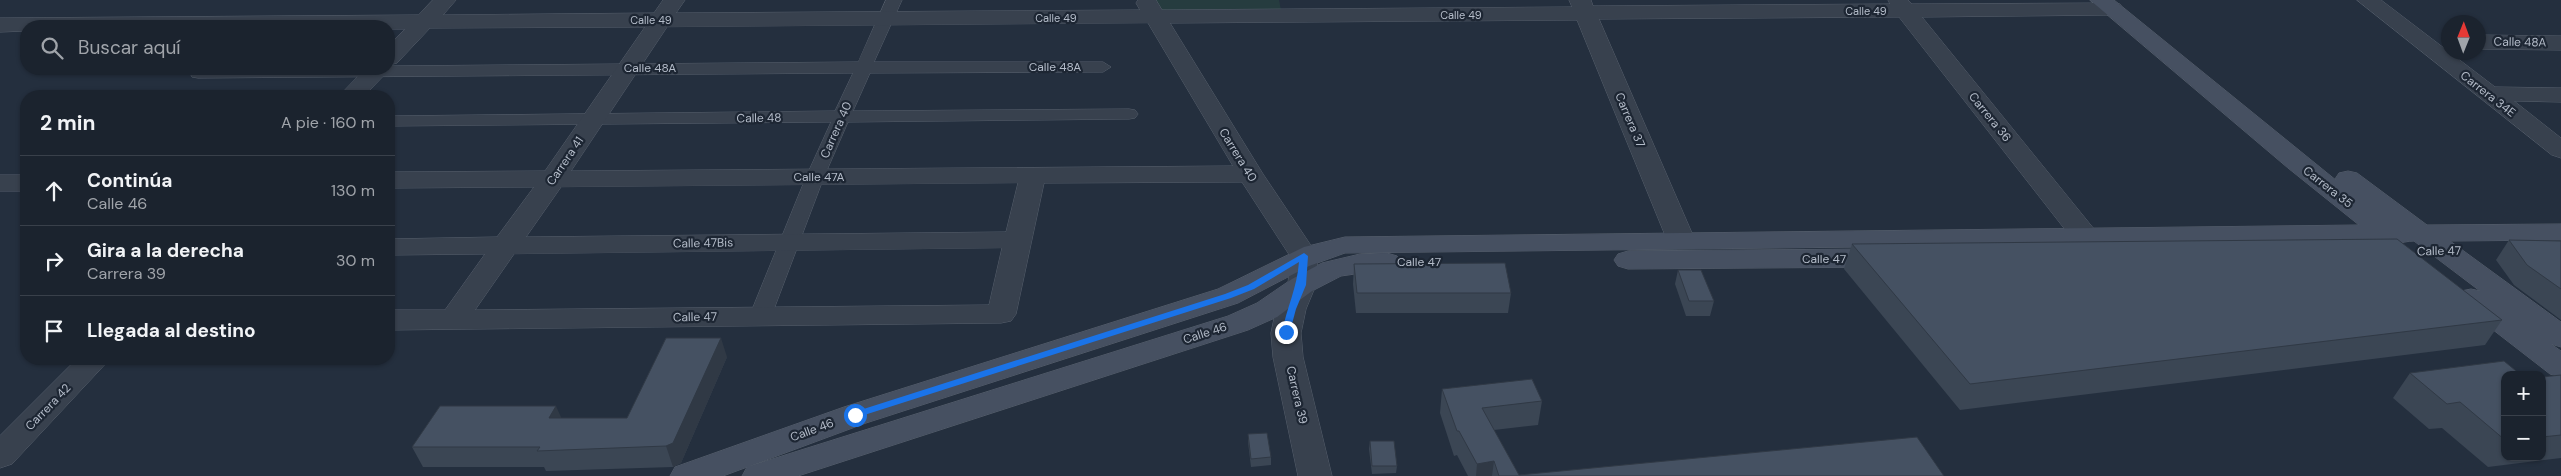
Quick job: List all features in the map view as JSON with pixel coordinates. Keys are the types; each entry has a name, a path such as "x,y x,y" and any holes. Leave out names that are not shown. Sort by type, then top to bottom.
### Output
{"main road":[{"name":"Carrera 35","path":"2114,3 2297,163 2387,233 2416,242"},
{"name":"Carrera 35","path":"2114,3 2324,160 2561,367"},
{"name":"Calle 47","path":"1303,270 1332,269 1374,262 2416,242 2561,232"},
{"name":"Calle 47","path":"1303,270 1328,248 1345,245 2084,234 2387,233"},
{"name":"Calle 47","path":"2416,242 2445,252 2561,250"},
{"path":"2445,252 2561,337"},
{"name":"Calle 46","path":"687,476 855,415 1228,296 1303,270"},
{"name":"Calle 46","path":"759,476 1238,323 1267,310 1303,270"}],"street":[{"path":"395,52 445,0"},
{"name":"Carrera 34E","path":"2368,0 2561,150"},
{"name":"Calle 49","path":"395,22 667,10 1901,6 2114,3"},
{"name":"Carrera 36","path":"1901,6 2084,234"},
{"name":"Carrera 37","path":"1583,7 1681,240"},
{"name":"Carrera 40","path":"1150,8 1250,174 1303,270"},
{"name":"Carrera 40","path":"760,317 815,177 865,68 889,9"},
{"name":"Carrera 41","path":"453,320 553,179 667,10"},
{"name":"Calle 49","path":"0,25 20,25"},
{"path":"2420,41 2441,41"},
{"name":"Calle 48A","path":"2486,42 2561,43"},
{"name":"Calle 48A","path":"395,66 628,68 1103,67"},
{"path":"357,90 372,75"},
{"path":"2489,94 2561,95"},
{"name":"Calle 48","path":"395,121 1129,114"},
{"name":"Calle 47A","path":"395,180 1250,174"},
{"path":"1018,240 1033,176"},
{"path":"0,183 20,183"},
{"name":"Calle 47Bis","path":"395,247 1018,240"},
{"name":"Calle 47","path":"395,320 1000,314 1018,240"},
{"name":"Carrera 39","path":"1303,270 1286,332 1288,357 1315,476"},
{"name":"Carrera 42","path":"0,456 89,365"}],"green space":[{"path":"1156,0 1279,0 1281,10 1162,11"}],"building":[{"path":"2397,239 2502,320 1970,384 1852,244"},
{"path":"2509,240 2561,241 2561,289 2527,265"},
{"path":"1505,263 1511,293 1357,293 1354,264"},
{"path":"1678,270 1701,270 1714,301 1689,301"},
{"path":"666,338 721,338 673,443 666,446 537,451 540,447 412,447 440,406 556,406 549,418 627,418"},
{"path":"2504,361 2516,371 2501,371 2501,437 2460,402 2447,404 2410,373"},
{"path":"2561,375 2561,435 2546,437 2546,377"},
{"path":"1532,379 1542,401 1482,408 1519,475 1917,437 1944,476 1499,476 1494,461 1477,464 1459,431 1457,431 1442,389"},
{"path":"1267,433 1271,457 1251,459 1248,434"},
{"path":"1370,441 1394,441 1397,466 1372,466"}],"route":[{"path":"855,415 1228,296 1251,287 1304,256 1302,285 1291,309 1286,332"}]}
